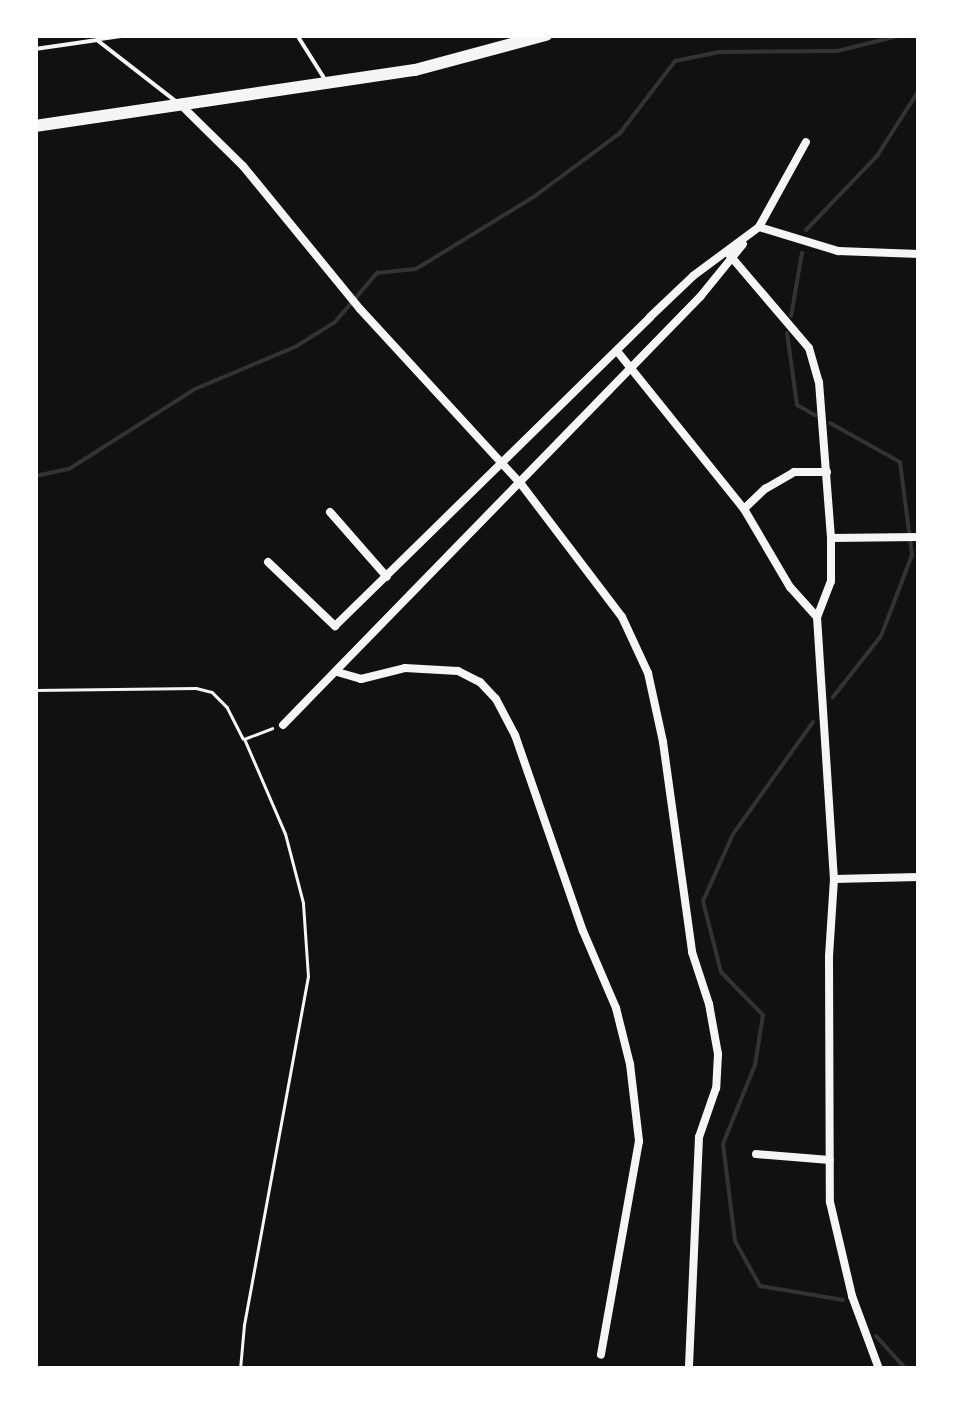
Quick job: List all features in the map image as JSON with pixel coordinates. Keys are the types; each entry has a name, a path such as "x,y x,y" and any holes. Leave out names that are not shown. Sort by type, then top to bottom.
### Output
{"highway":[{"path":"35,126 415,70 546,35"}],"street":[{"path":"182,106 243,166 360,309 521,484 622,617 648,673 663,742 692,952 709,1004 718,1054 716,1088 699,1138 688,1369"},
{"path":"283,725 521,484 759,227 806,142"},
{"path":"759,227 838,250 919,254"},
{"path":"730,255 808,348 820,382 832,538 831,581 817,618 834,879 829,957 834,1232 879,1369"},
{"path":"268,562 336,626 694,276 730,255"},
{"path":"617,351 744,509 790,586 817,618"},
{"path":"744,509 764,489 794,472 827,472"},
{"path":"330,512 386,577"},
{"path":"832,538 919,538"},
{"path":"338,672 360,679 405,668 458,670 488,690 515,735 583,931 616,1008 630,1064 638,1141 601,1355"},
{"path":"834,879 919,877"},
{"path":"756,1154 830,1160"}],"lane":[{"path":"35,50 130,35"},
{"path":"297,35 328,85"},
{"path":"97,40 182,106"}],"path":[{"path":"35,690 196,688 212,692 227,707 244,740 285,834 302,903 308,977 244,1325 240,1369"},
{"path":"244,740 283,725"}],"waterway":[{"path":"35,476 69,469 195,389 295,347 335,322 377,273 416,269 535,196 620,133 675,61 719,52 837,51 902,35"},
{"path":"806,230 877,156 919,90"},
{"path":"791,316 802,253"},
{"path":"787,333 797,405 815,415"},
{"path":"830,423 900,462 912,555 881,636 833,697"},
{"path":"813,722 733,834 703,901 721,972 763,1015 755,1065 723,1144 735,1241 760,1286 843,1300"},
{"path":"876,1336 906,1369"}]}
